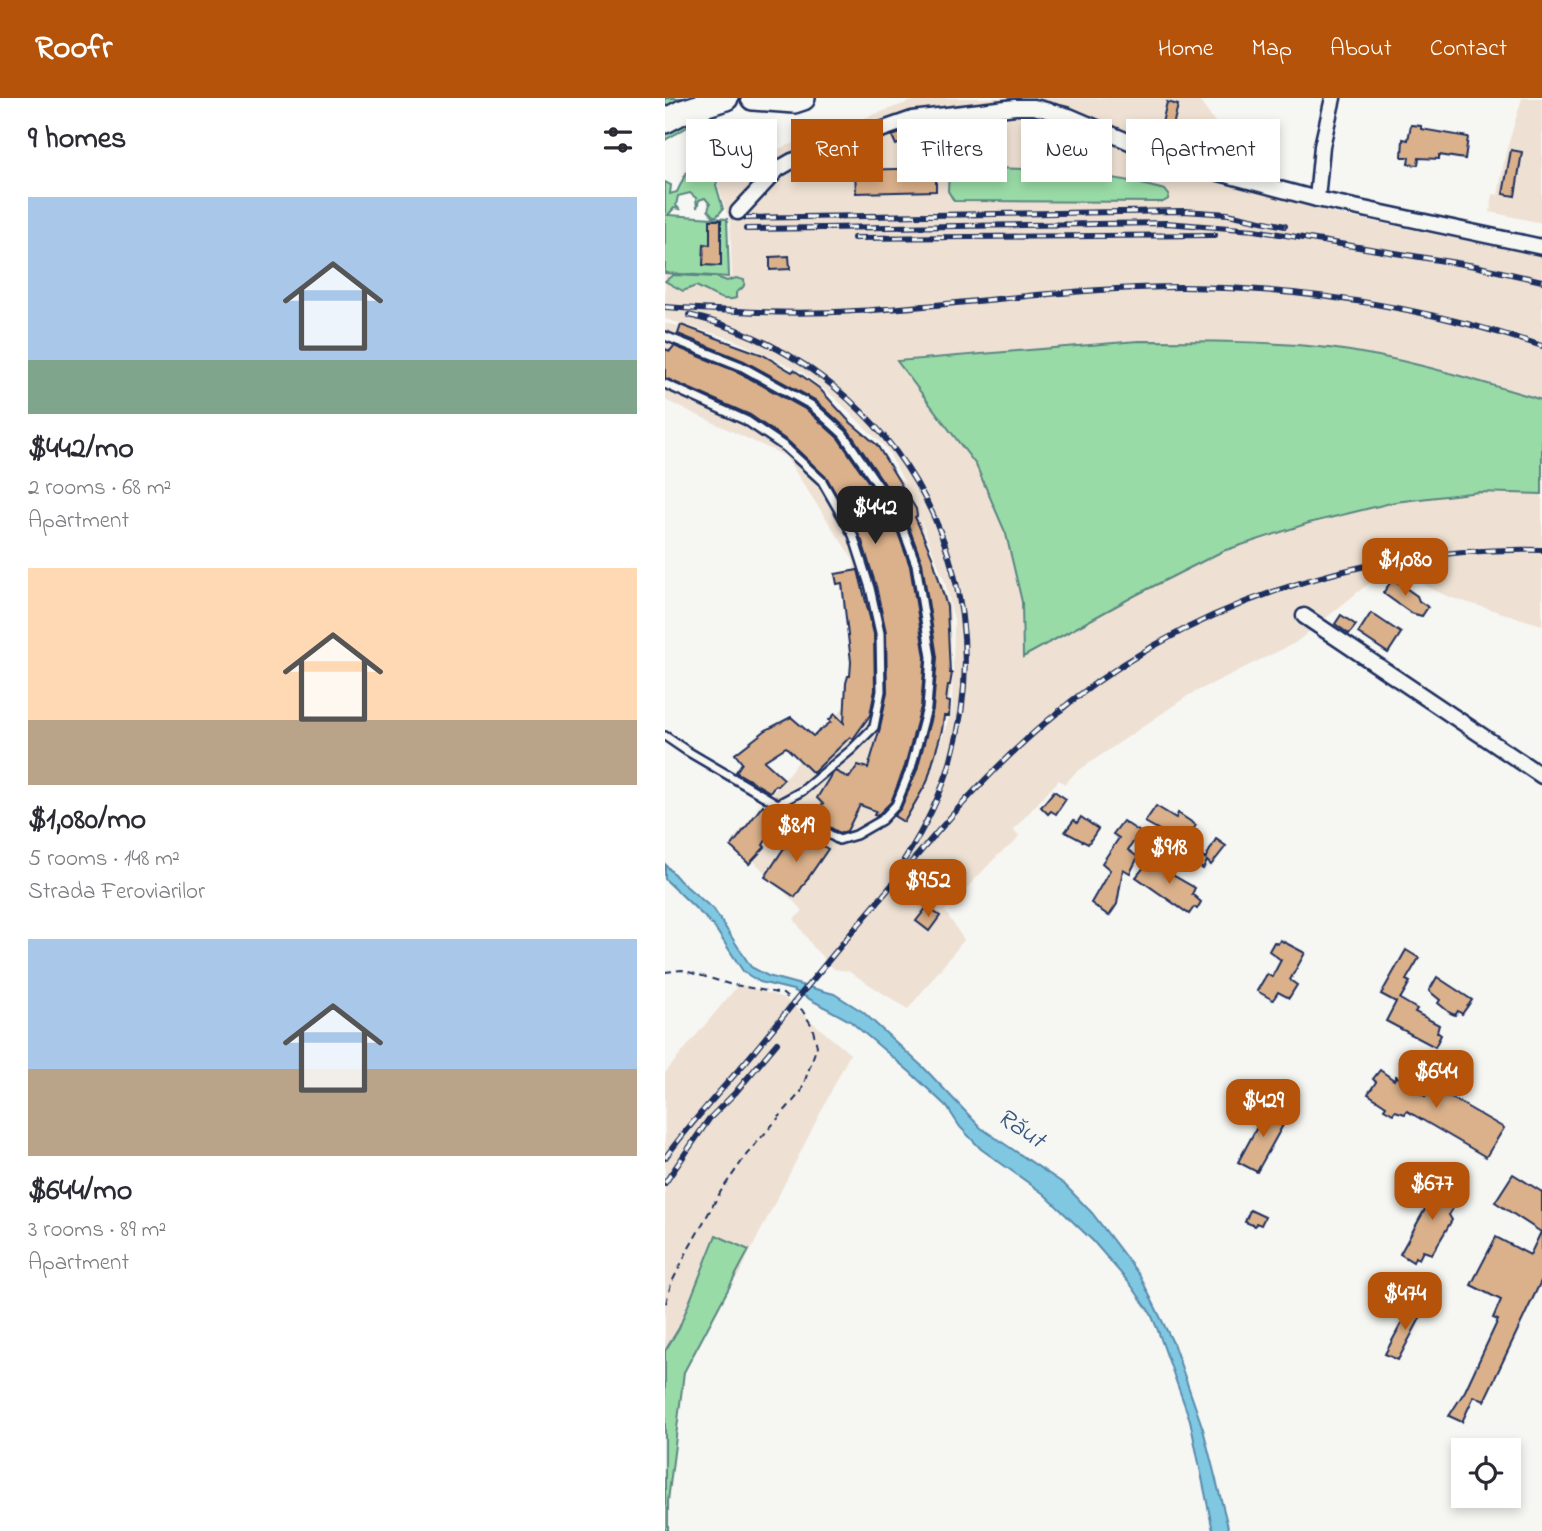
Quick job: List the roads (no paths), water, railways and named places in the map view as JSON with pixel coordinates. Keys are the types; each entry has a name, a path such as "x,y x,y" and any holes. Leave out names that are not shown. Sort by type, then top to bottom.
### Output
{"highway":[{"path":"665,121 726,98"},
{"path":"753,98 799,100"}],"street":[{"path":"1317,199 1322,146 1333,98"},
{"path":"739,212 778,169 792,161 912,119 1025,107 1051,110 1069,116 1174,161 1317,199 1542,247"},
{"path":"1304,617 1542,776"}],"lane":[{"path":"665,336 753,373 811,405 843,434 897,513 916,564 931,657 926,708 911,768 896,805 883,820 856,835 839,840 665,736"},
{"path":"665,384 747,421 785,447 822,481 853,535 870,588 880,634 881,691 874,727 802,792 778,804"}],"water":[{"path":"665,864 680,881 714,910 751,967 768,976 834,994 863,1012 925,1069 981,1128 1064,1184 1092,1213 1140,1276 1173,1343 1203,1429 1229,1531 1213,1531 1190,1420 1151,1314 1131,1285 1093,1241 1044,1194 981,1149 960,1127 947,1107 850,1021 793,990 760,982 743,971 713,925 665,879"}],"railway":[{"path":"746,218 1184,211 1228,214 1285,226"},
{"path":"746,229 1166,223 1254,230 1475,266 1542,281"},
{"path":"854,238 1215,235"},
{"path":"665,307 808,313 1101,290 1229,288 1320,296 1410,310 1542,346"},
{"path":"689,315 760,340 822,377 874,425 916,482 945,545 962,614 964,686 947,773 931,812 904,860"},
{"path":"665,1158 948,820 1019,746 1098,681 1155,645 1215,615 1277,590 1342,572 1408,559 1475,551 1542,550"},
{"path":"665,1183 709,1119 777,1043"}],"water label":[{"name":"Răut","path":"1022,1127"}]}
